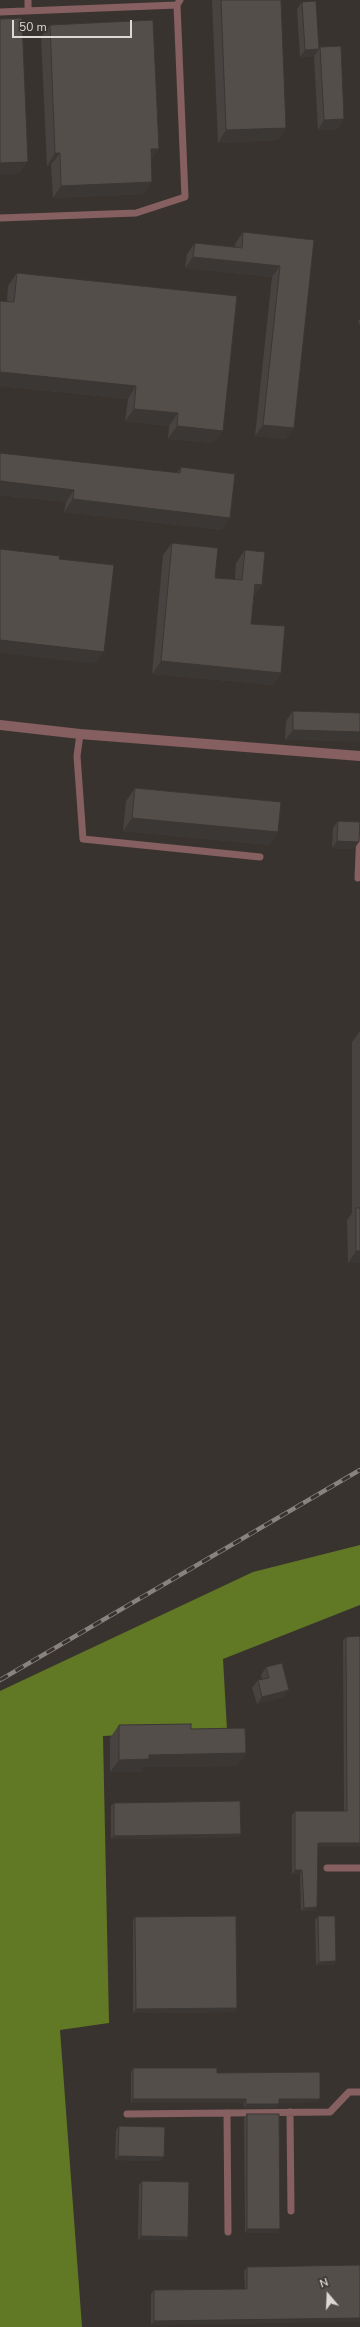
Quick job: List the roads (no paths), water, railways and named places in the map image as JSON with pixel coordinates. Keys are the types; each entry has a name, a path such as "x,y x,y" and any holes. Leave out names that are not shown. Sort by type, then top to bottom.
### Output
{"street":[{"path":"0,725 80,734 360,756"}],"lane":[{"path":"28,0 28,11"},
{"path":"0,12 178,3 185,198 136,213 0,218"},
{"path":"80,734 77,756 83,839 260,857"},
{"path":"358,878 360,832"},
{"path":"327,1868 360,1868"},
{"path":"127,2114 330,2112 349,2092 360,2092"},
{"path":"290,2112 291,2211"},
{"path":"227,2113 228,2232"}],"railway":[{"path":"0,1680 360,1470"}]}
